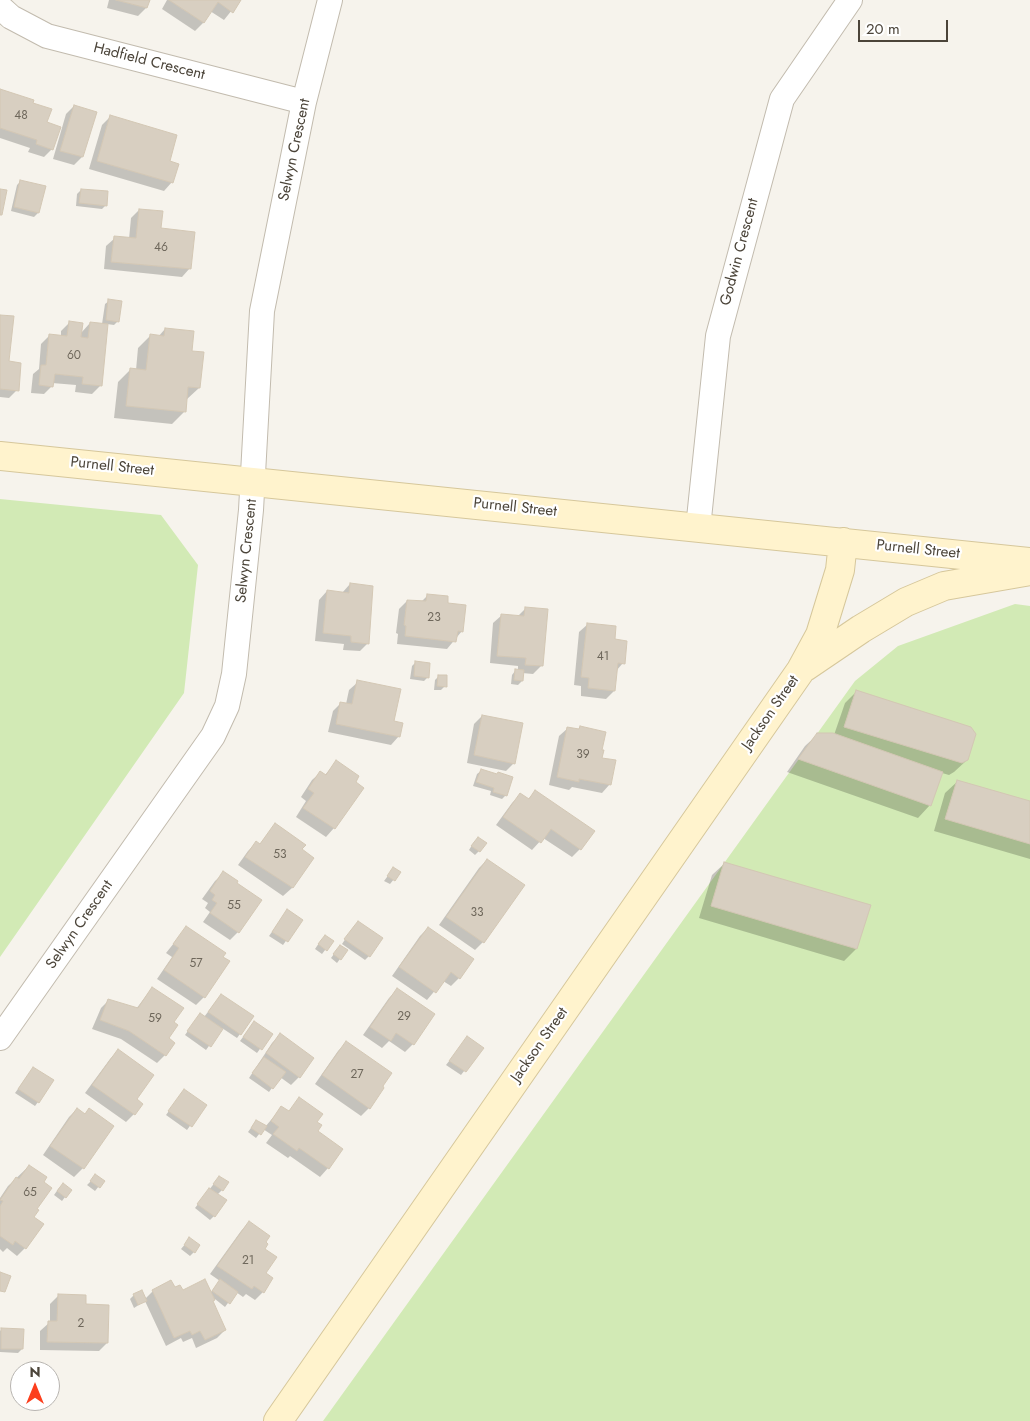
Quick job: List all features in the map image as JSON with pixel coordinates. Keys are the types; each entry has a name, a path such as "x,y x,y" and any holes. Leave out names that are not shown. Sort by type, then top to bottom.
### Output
{"street":[{"name":"Selwyn Crescent","path":"0,1038 213,736 227,706 234,674 253,481 262,311 304,102 330,0"},
{"name":"Godwin Crescent","path":"698,528 718,336 782,99 850,0"},
{"name":"Hadfield Crescent","path":"0,8 11,17 47,36 304,102"},
{"name":"Purnell Street","path":"0,456 1030,562"},
{"name":"Jackson Street","path":"278,1421 801,670 820,635 840,570 843,542"},
{"name":"Jackson Street","path":"801,670 861,629 906,602 944,586 1030,570"}],"green space":[{"path":"0,499 161,515 198,565 184,693 0,957"},
{"path":"1015,604 1030,606 1030,1421 323,1421 855,681 898,646"}],"building":[{"path":"116,0 150,0 147,8"},
{"path":"169,0 241,0 233,13 218,2 204,23"},
{"path":"0,89 34,100 33,103 52,109 47,122 61,127 53,150 36,144 37,140 0,128"},
{"path":"74,105 97,112 83,157 60,151"},
{"path":"110,115 177,135 170,161 179,164 173,183 97,161"},
{"path":"20,180 46,186 39,213 14,207"},
{"path":"0,189 7,190 2,215 0,215"},
{"path":"81,189 108,191 107,206 79,203"},
{"path":"139,209 163,211 161,228 195,232 191,269 111,262 114,236 136,238"},
{"path":"108,299 122,301 119,322 106,320"},
{"path":"0,315 14,316 9,361 21,363 19,391 0,389"},
{"path":"69,321 83,323 81,337 88,338 90,322 108,324 102,386 82,384 83,377 55,374 53,387 39,385 41,365 46,365 49,334 67,336"},
{"path":"165,328 194,331 192,351 204,352 200,388 188,387 186,412 126,406 130,368 146,370 150,334 164,336"},
{"path":"350,583 373,586 369,644 351,642 351,636 323,633 327,590 349,593"},
{"path":"427,594 448,596 448,603 466,605 463,632 458,631 456,642 405,636 406,626 404,625 407,600 426,601"},
{"path":"525,607 548,609 543,666 525,665 526,658 497,656 501,614 524,616"},
{"path":"587,623 616,626 615,639 627,641 625,664 618,663 615,691 588,688 589,678 581,677"},
{"path":"415,661 430,663 429,678 414,676"},
{"path":"515,669 524,670 523,681 514,680"},
{"path":"438,675 447,675 447,687 437,686"},
{"path":"357,680 401,689 394,721 403,723 400,737 336,724 340,702 352,704"},
{"path":"856,690 971,727 976,734 968,760 962,763 844,727"},
{"path":"482,715 523,723 515,764 474,755"},
{"path":"580,726 606,732 602,758 616,760 611,785 579,779 579,782 557,777 567,727 579,729"},
{"path":"817,733 833,733 943,772 931,806 798,759"},
{"path":"336,760 359,776 356,782 364,788 335,829 303,808 314,793 308,789 320,771 326,775"},
{"path":"481,769 513,777 507,796 493,792 494,788 476,782"},
{"path":"957,780 1030,801 1030,844 945,819"},
{"path":"535,790 595,831 581,850 551,829 541,843 503,817 520,793 529,799"},
{"path":"275,823 306,845 302,849 314,858 293,888 245,857 256,841 260,844"},
{"path":"478,837 487,843 480,852 471,846"},
{"path":"487,859 525,885 484,943 446,917"},
{"path":"724,862 871,905 857,949 711,906"},
{"path":"393,867 401,872 395,881 387,876"},
{"path":"223,871 262,900 239,933 210,913 217,903 212,900 215,895 210,891"},
{"path":"287,909 303,920 288,942 272,932"},
{"path":"358,921 383,938 370,957 344,939"},
{"path":"186,926 226,953 223,957 230,961 205,998 164,970 179,948 173,944"},
{"path":"428,927 474,959 460,979 451,972 436,993 399,967"},
{"path":"325,935 334,941 327,951 318,944"},
{"path":"340,945 348,950 341,960 333,954"},
{"path":"152,987 184,1008 174,1022 178,1025 169,1038 175,1043 166,1056 129,1031 100,1020 108,999 138,1008"},
{"path":"397,988 435,1014 414,1045 396,1033 391,1041 370,1027"},
{"path":"221,994 254,1016 241,1035 208,1012"},
{"path":"200,1013 223,1029 211,1047 187,1031"},
{"path":"254,1021 273,1034 262,1050 243,1037"},
{"path":"280,1033 314,1058 300,1078 266,1053"},
{"path":"467,1036 484,1048 466,1072 449,1061"},
{"path":"346,1041 392,1073 370,1109 322,1075"},
{"path":"118,1049 154,1075 137,1099 143,1104 135,1115 92,1085"},
{"path":"264,1057 286,1072 273,1089 252,1073"},
{"path":"33,1067 54,1080 39,1103 18,1089"},
{"path":"184,1089 207,1105 192,1127 168,1111"},
{"path":"299,1097 323,1114 317,1122 322,1125 318,1131 343,1149 329,1169 299,1148 297,1151 273,1134 279,1127 271,1121 281,1106 289,1111"},
{"path":"77,1108 85,1114 89,1108 114,1126 84,1169 50,1146"},
{"path":"256,1120 267,1126 261,1135 251,1128"},
{"path":"29,1165 47,1177 44,1182 52,1188 37,1209 39,1210 34,1217 44,1224 26,1249 15,1241 13,1245 0,1236 0,1206 3,1201 0,1200 16,1177 19,1179"},
{"path":"95,1174 105,1181 100,1188 90,1181"},
{"path":"219,1176 229,1182 223,1191 213,1184"},
{"path":"63,1183 72,1190 66,1198 57,1191"},
{"path":"209,1188 227,1200 215,1217 197,1204"},
{"path":"249,1221 270,1236 266,1242 268,1244 265,1249 277,1257 266,1273 273,1278 264,1293 254,1286 252,1289 217,1266"},
{"path":"189,1237 200,1245 195,1253 184,1245"},
{"path":"0,1272 11,1276 5,1292 0,1291"},
{"path":"205,1279 226,1330 205,1340 200,1331 192,1335 190,1331 174,1338 152,1290 171,1280 175,1287 180,1285 183,1290"},
{"path":"220,1279 238,1292 230,1304 212,1291"},
{"path":"142,1290 147,1301 138,1305 133,1294"},
{"path":"58,1294 86,1295 86,1304 109,1305 108,1343 47,1342 48,1321 57,1321"},
{"path":"1,1328 24,1329 23,1349 1,1349"}]}
